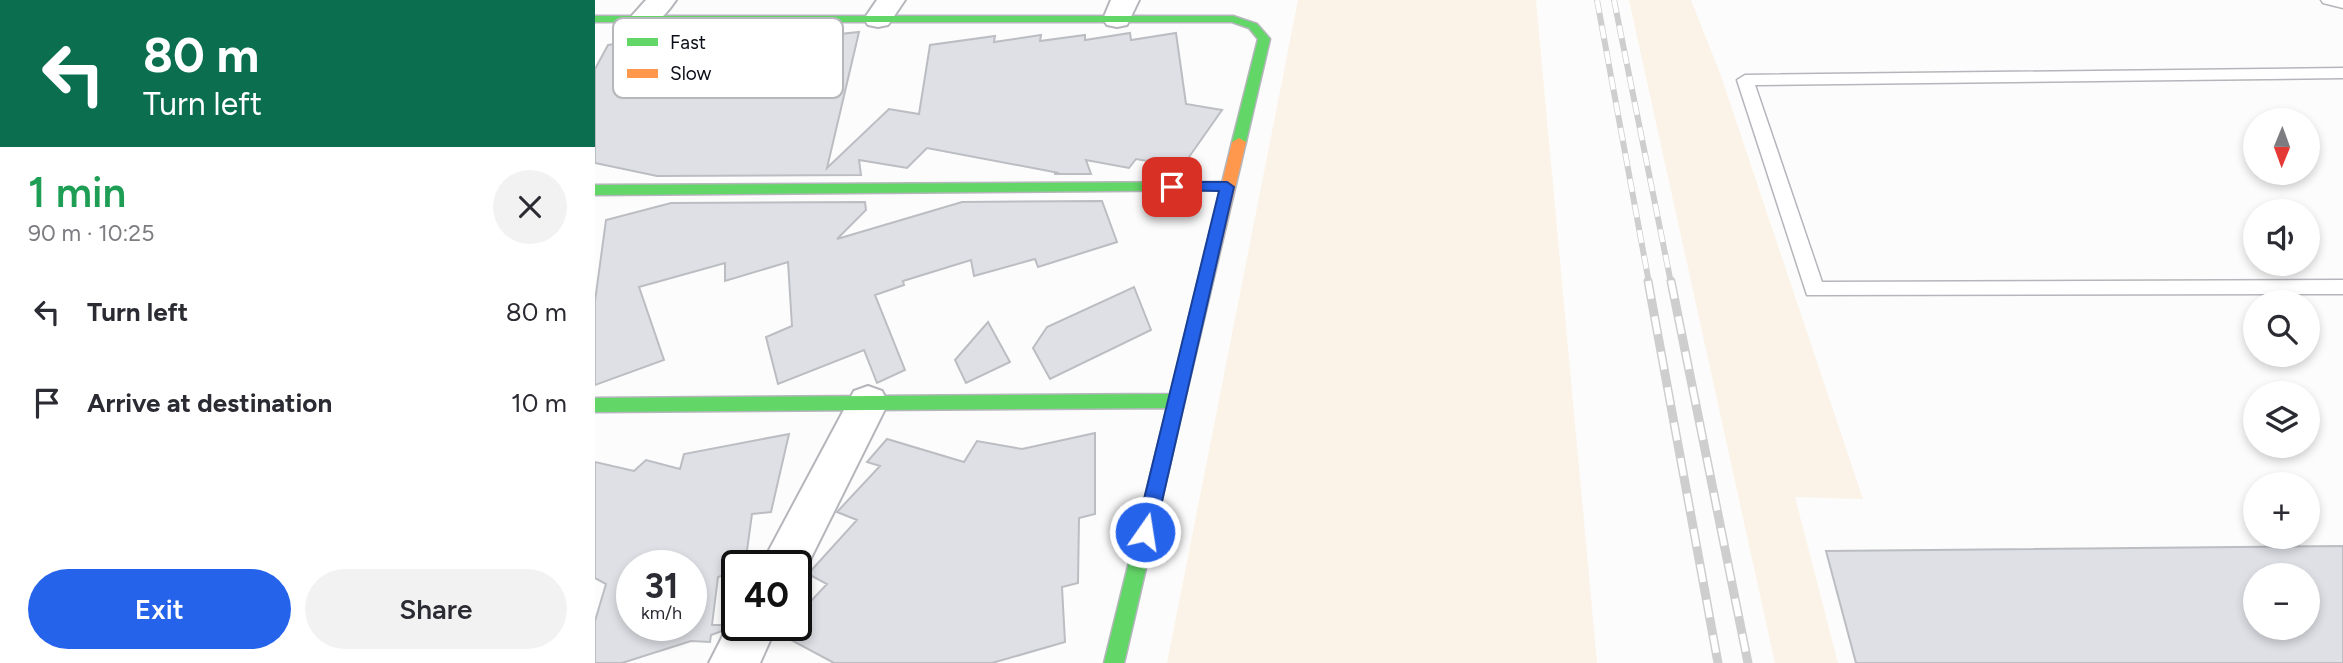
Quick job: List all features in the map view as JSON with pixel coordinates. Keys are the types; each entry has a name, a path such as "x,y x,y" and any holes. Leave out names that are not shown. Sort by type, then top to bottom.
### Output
{"street":[{"path":"595,19 653,9 1121,10 1233,19 1253,26 1264,38 1114,663"},
{"path":"595,190 1227,187"},
{"path":"595,405 1176,401"},
{"path":"792,550 868,403"},
{"path":"734,663 746,641"}],"lane":[{"path":"2328,0 2343,4"},
{"path":"2343,74 1745,80 1814,290 2343,287"}],"shaded area":[{"path":"1298,0 1536,0 1597,663 1167,663"},
{"path":"1629,0 1691,0 1720,73 1863,499 1795,497 1838,663 1775,663"}],"building":[{"path":"859,32 827,168 889,109 919,114 930,45 995,36 994,42 1041,35 1040,41 1085,35 1085,40 1130,33 1131,40 1176,33 1186,104 1222,110 1182,167 1136,159 1129,168 1086,160 1091,174 1054,174 1059,173 927,148 907,168 859,160 861,175 657,176 595,163 595,69 608,45 613,44 613,98 843,98 843,34"},
{"path":"1102,201 1117,242 1038,267 1035,259 974,276 971,260 903,281 904,285 875,295 905,370 877,383 864,350 778,384 766,337 792,326 788,262 725,281 725,263 639,287 664,360 595,385 595,301 606,220 671,203 865,202 866,210 837,239 962,202"},
{"path":"1134,287 1151,330 1050,379 1033,348 1047,327"},
{"path":"988,322 1010,362 966,383 955,360"},
{"path":"1095,433 1095,514 1079,518 1078,583 1062,587 1065,642 992,663 834,663 793,641 812,641 812,600 827,584 812,576 812,570 857,520 837,512 880,466 867,462 887,439 964,462 977,441 1022,449"},
{"path":"789,434 771,512 752,514 747,550 721,550 721,576 718,577 712,625 721,625 721,631 711,635 710,642 691,641 622,663 595,663 595,621 606,584 595,578 595,462 634,471 646,460 680,469 684,454"},
{"path":"2320,546 2343,546 2343,663 1856,663 1826,551 2243,547 2320,549"}],"railway":[{"path":"1597,0 1649,283"},
{"path":"1614,0 1671,283"},
{"path":"1648,281 1718,663"},
{"path":"1671,281 1748,663"}],"traffic: fast":[{"path":"595,19 613,19"},
{"path":"843,19 1233,19 1253,26 1264,39 1239,142"},
{"path":"595,190 1227,187"},
{"path":"1114,663 1179,391"},
{"path":"595,405 1176,401"}],"traffic: slow":[{"path":"1179,391 1239,142"}],"route":[{"path":"1145,532 1227,187 1172,187"}]}
